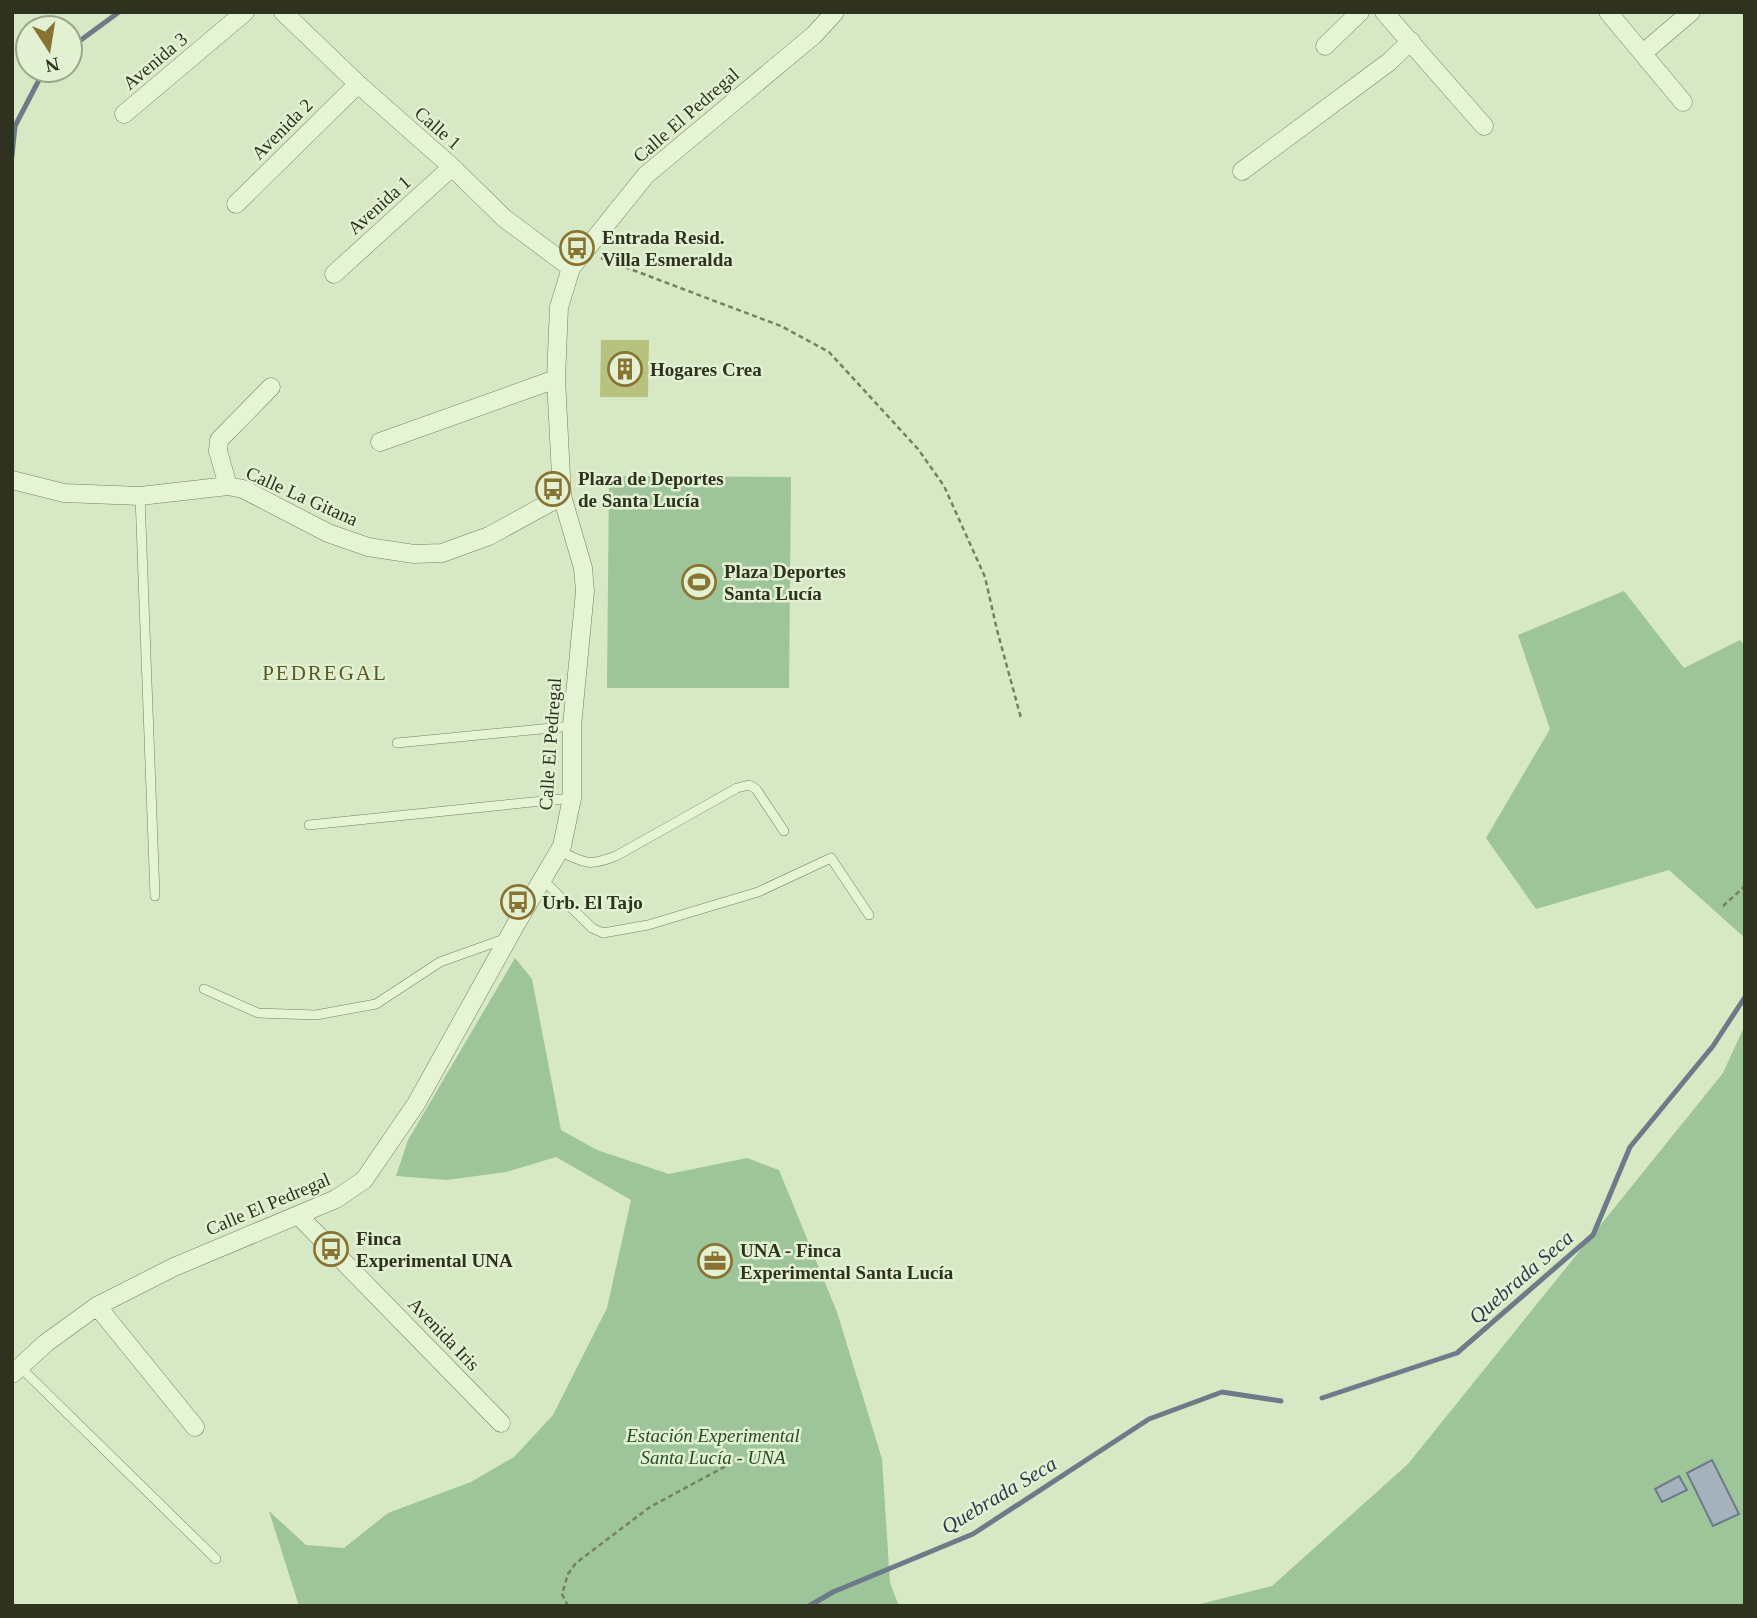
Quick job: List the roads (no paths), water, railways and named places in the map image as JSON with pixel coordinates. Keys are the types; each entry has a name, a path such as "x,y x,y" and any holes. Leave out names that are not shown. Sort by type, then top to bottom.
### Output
{"street":[{"name":"Avenida 3","path":"124,114 245,12"},
{"name":"Calle 1","path":"283,12 504,218 572,268"},
{"name":"Calle El Pedregal","path":"16,1370 97,1306 174,1267 336,1199 364,1180 416,1104 562,846 572,798 572,726 584,591 583,568 562,496 556,379 559,307 572,268 646,175 814,35 835,12"},
{"path":"1325,46 1360,12"},
{"path":"1384,12 1484,126"},
{"path":"1608,12 1683,102"},
{"path":"1643,53 1691,12"},
{"path":"1242,171 1389,62 1411,41"},
{"name":"Avenida 2","path":"236,204 358,84"},
{"name":"Avenida 1","path":"334,274 452,167"},
{"path":"380,442 556,379"},
{"path":"228,486 218,451 219,440 271,387"},
{"name":"Calle La Gitana","path":"12,480 64,493 140,496 228,486 243,489 328,533 368,547 414,554 442,553 489,536 562,496"},
{"name":"Avenida Iris","path":"298,1215 501,1423"},
{"path":"97,1306 195,1427"}],"lane":[{"path":"140,496 155,896"},
{"path":"397,743 572,726"},
{"path":"559,851 592,864 601,862 617,856 737,788 749,785 755,789 783,831"},
{"path":"309,825 572,798"},
{"path":"542,879 592,928 603,933 648,925 758,892 831,858 869,915"},
{"path":"204,989 258,1013 316,1015 376,1004 440,962 509,937"},
{"path":"16,1370 216,1559"}],"waterway":[{"path":"84,38 119,12"},
{"path":"12,156 15,126 37,84"},
{"name":"Quebrada Seca","path":"1322,1398 1457,1353 1593,1235 1630,1147 1713,1046 1745,997"},
{"name":"Quebrada Seca","path":"809,1606 833,1592 973,1534 1149,1419 1222,1392 1281,1401"}],"place":[{"name":"Entrada Resid. Villa Esmeralda","path":"577,248"},
{"name":"Hogares Crea","path":"625,369"},
{"name":"Plaza de Deportes de Santa Lucía","path":"553,489"},
{"name":"Plaza Deportes Santa Lucía","path":"699,582"},
{"name":"Urb. El Tajo","path":"518,902"},
{"name":"Finca Experimental UNA","path":"331,1249"},
{"name":"UNA - Finca Experimental Santa Lucía","path":"715,1261"}],"district":[{"name":"PEDREGAL","path":"325,673"}],"park label":[{"name":"Estación Experimental Santa Lucía - UNA","path":"713,1446"}]}
